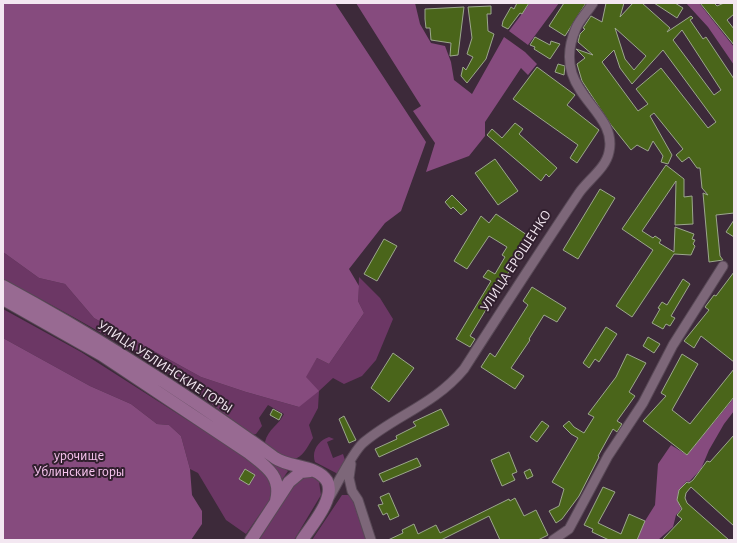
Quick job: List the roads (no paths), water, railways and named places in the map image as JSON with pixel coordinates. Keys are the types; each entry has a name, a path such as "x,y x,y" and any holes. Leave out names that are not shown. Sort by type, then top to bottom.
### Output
{"main road":[{"name":"УЛИЦА УБЛИНСКИЕ ГОРЫ","path":"3,286 107,345 194,401 279,461 316,473"},
{"name":"УЛИЦА УБЛИНСКИЕ ГОРЫ","path":"3,299 102,355 249,453 266,466 272,474 277,483 278,492 276,501"},
{"path":"251,540 276,501 295,476 301,472 316,473 330,489 328,498"},
{"name":"УЛИЦА ЕРОШЕНКО","path":"302,540 328,498"}],"street":[{"name":"УЛИЦА ЕРОШЕНКО","path":"328,498 362,444 437,396 454,381 464,369 524,274 581,190 598,170 609,153 610,139 603,121 575,84 568,60 576,27 593,3"},
{"path":"553,540 569,529 608,456 643,403 673,345 723,266"},
{"path":"352,459 349,478 352,491 358,500 371,540"},
{"path":"316,473 338,482 352,491"},
{"path":"328,498 341,490 352,491"}],"park label":[{"name":"урочище Ублинские горы","path":"79,464"}]}
